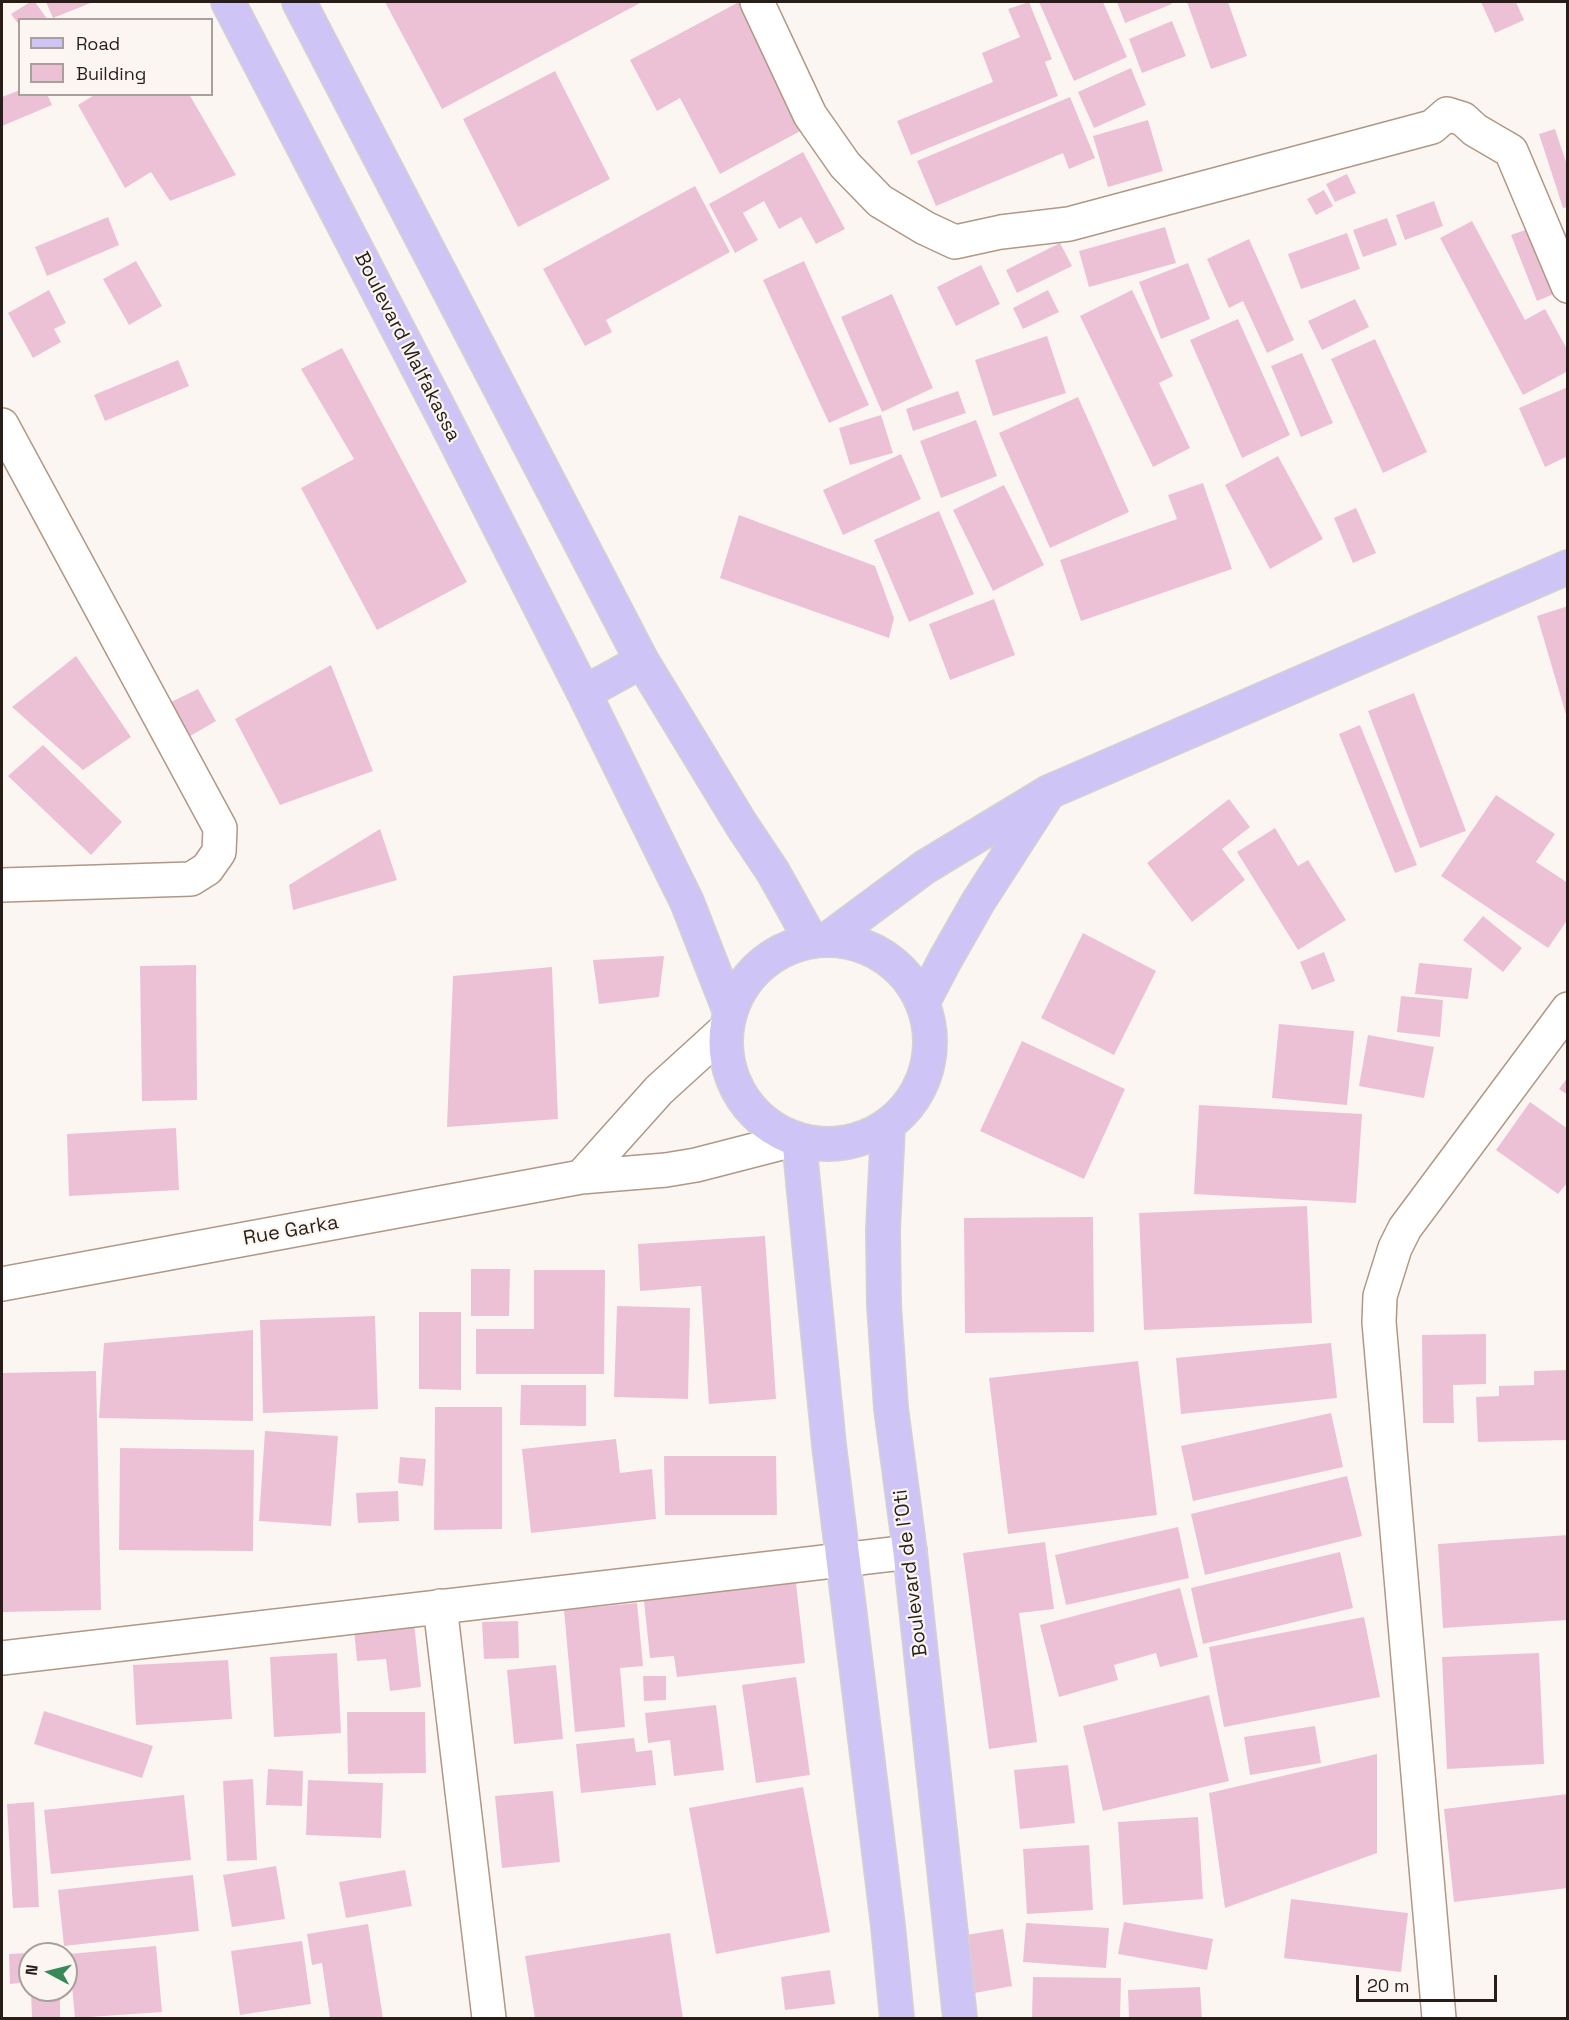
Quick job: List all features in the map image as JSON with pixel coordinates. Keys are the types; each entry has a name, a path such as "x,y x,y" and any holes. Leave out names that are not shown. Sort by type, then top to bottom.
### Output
{"main road":[{"name":"Boulevard Malfakassa","path":"228,2 584,693 687,902 728,1020"},
{"path":"299,2 642,661 741,825 820,940"},
{"path":"820,940 925,867 1049,792 1568,567"},
{"path":"584,693 642,661"},
{"path":"923,1002 978,902 1049,792"},
{"path":"820,940 850,941 873,949 894,963 911,981 923,1002 930,1029 930,1057 923,1083 908,1107 888,1126 861,1140 829,1146 796,1141 763,1123 740,1096 727,1063 728,1020 742,986 761,964 784,949 820,940"},
{"name":"Boulevard de l'Oti","path":"888,1126 884,1305 891,1408 910,1552 960,2019"},
{"path":"796,1141 829,1445 888,1926 897,2019"}],"street":[{"path":"757,2 810,115 845,165 880,201 925,228 955,242 1000,232 1069,224 1432,127 1447,114 1463,119 1511,151 1568,286"},
{"path":"2,425 220,828 219,852 207,869 191,879 2,885"},
{"path":"1439,2019 1379,1322 1380,1296 1395,1248 1405,1228 1568,1009"},
{"path":"581,1177 659,1090 728,1020"},
{"name":"Rue Garka","path":"2,1284 581,1177 666,1170 696,1165 796,1141"},
{"path":"2,1658 910,1552"},
{"path":"440,1606 489,2019"}],"building":[{"path":"30,2 35,2 47,18 18,18 18,23 11,14"},
{"path":"46,2 93,2 53,18"},
{"path":"385,2 642,2 442,109"},
{"path":"739,2 806,128 720,174 680,98 657,111 630,60"},
{"path":"1029,2 1052,59 1045,62 1058,96 911,155 897,121 993,82 982,53 1020,37 1008,9"},
{"path":"1039,2 1103,2 1127,57 1074,81"},
{"path":"1117,2 1171,2 1172,4 1125,23"},
{"path":"1187,2 1228,2 1247,56 1211,69"},
{"path":"1481,2 1516,2 1524,20 1495,33"},
{"path":"1172,21 1186,56 1142,73 1129,39"},
{"path":"1131,68 1146,105 1094,128 1078,92"},
{"path":"555,71 610,179 518,227 463,119"},
{"path":"18,91 18,96 48,96 52,105 2,126 2,97"},
{"path":"93,96 190,96 236,175 170,201 151,172 125,188 78,105"},
{"path":"1070,97 1095,158 1069,169 1063,153 936,206 917,161"},
{"path":"1148,120 1163,171 1108,187 1093,136"},
{"path":"1555,129 1568,168 1568,207 1563,208 1539,134"},
{"path":"803,152 845,229 816,244 801,217 779,229 764,201 743,213 758,240 735,253 709,204"},
{"path":"1347,174 1356,193 1335,202 1326,184"},
{"path":"695,186 730,252 606,320 612,332 585,346 543,269"},
{"path":"1324,190 1333,206 1316,215 1307,199"},
{"path":"1434,201 1443,226 1405,240 1396,215"},
{"path":"108,217 119,245 47,276 35,247"},
{"path":"1387,218 1397,245 1363,257 1353,230"},
{"path":"1472,221 1525,320 1545,309 1568,351 1568,371 1523,395 1440,238"},
{"path":"1165,227 1176,263 1089,287 1079,251"},
{"path":"1528,229 1554,294 1537,301 1511,235"},
{"path":"1347,233 1360,269 1301,289 1288,254"},
{"path":"1249,239 1294,340 1267,353 1243,301 1229,308 1207,259"},
{"path":"1060,243 1072,266 1017,293 1006,270"},
{"path":"136,261 162,306 129,325 103,279"},
{"path":"804,261 869,405 829,423 763,280"},
{"path":"1188,263 1210,319 1161,339 1139,282"},
{"path":"981,265 1000,304 956,326 937,287"},
{"path":"49,290 66,323 54,329 61,342 33,358 8,313"},
{"path":"1048,290 1059,312 1023,329 1013,308"},
{"path":"1132,290 1173,376 1159,383 1190,448 1153,467 1080,316"},
{"path":"892,294 933,388 882,412 841,317"},
{"path":"1355,299 1369,327 1322,350 1308,321"},
{"path":"1238,319 1290,435 1242,458 1190,340"},
{"path":"1047,336 1066,393 993,416 975,360"},
{"path":"1375,339 1427,452 1383,473 1331,359"},
{"path":"342,348 467,582 377,630 301,488 354,459 301,369"},
{"path":"1302,353 1333,423 1301,437 1271,366"},
{"path":"178,360 189,386 105,421 94,395"},
{"path":"1568,387 1568,456 1545,467 1519,408"},
{"path":"958,391 966,413 913,431 906,409"},
{"path":"1078,397 1129,512 1050,548 999,433"},
{"path":"881,415 893,453 850,465 839,428"},
{"path":"976,420 997,476 941,498 920,441"},
{"path":"901,454 921,499 843,535 823,490"},
{"path":"1278,456 1323,539 1270,569 1225,485"},
{"path":"1203,483 1232,569 1081,621 1060,560 1177,519 1168,495"},
{"path":"1004,485 1044,565 993,591 953,510"},
{"path":"1356,508 1376,553 1353,563 1334,518"},
{"path":"939,511 974,594 909,622 874,540"},
{"path":"739,515 875,566 894,618 889,638 720,578"},
{"path":"994,599 1015,655 950,680 929,624"},
{"path":"1568,606 1568,718 1567,718 1537,616"},
{"path":"76,656 131,737 83,770 12,707"},
{"path":"331,665 373,771 280,805 235,719"},
{"path":"198,689 216,721 185,739 167,704"},
{"path":"1414,693 1466,831 1420,848 1368,711"},
{"path":"1360,725 1417,865 1395,873 1339,734"},
{"path":"43,745 122,822 91,855 8,776"},
{"path":"1496,795 1555,834 1536,862 1568,883 1568,919 1548,948 1441,876"},
{"path":"1229,799 1250,827 1222,849 1245,880 1192,922 1147,863"},
{"path":"1275,828 1298,866 1308,860 1346,920 1298,950 1237,852"},
{"path":"380,829 397,880 293,910 289,885"},
{"path":"1483,916 1522,948 1503,972 1463,940"},
{"path":"1083,933 1156,971 1114,1055 1041,1018"},
{"path":"1324,952 1335,981 1312,990 1300,962"},
{"path":"664,956 659,997 599,1004 593,960"},
{"path":"1419,963 1472,968 1468,999 1415,994"},
{"path":"196,965 197,1100 142,1101 140,966"},
{"path":"552,967 558,1119 447,1127 453,976"},
{"path":"1401,996 1443,1000 1440,1037 1397,1032"},
{"path":"1279,1024 1354,1031 1347,1105 1272,1098"},
{"path":"1368,1035 1434,1047 1424,1098 1359,1086"},
{"path":"1022,1041 1125,1089 1084,1179 980,1131"},
{"path":"1568,1077 1568,1095 1559,1089"},
{"path":"1530,1102 1568,1129 1568,1182 1558,1194 1496,1150"},
{"path":"1199,1105 1362,1114 1356,1203 1194,1194"},
{"path":"176,1128 179,1190 69,1196 67,1134"},
{"path":"1307,1206 1312,1323 1144,1330 1139,1213"},
{"path":"1093,1217 1094,1332 965,1333 964,1218"},
{"path":"765,1236 776,1399 709,1404 701,1286 640,1291 638,1244"},
{"path":"471,1269 510,1269 509,1316 471,1316"},
{"path":"534,1270 605,1270 604,1374 476,1374 476,1329 534,1329"},
{"path":"617,1306 690,1308 688,1399 614,1397"},
{"path":"419,1312 461,1312 461,1390 419,1389"},
{"path":"375,1316 378,1409 263,1413 260,1320"},
{"path":"253,1330 253,1421 99,1418 104,1343"},
{"path":"1486,1334 1486,1384 1453,1385 1454,1423 1423,1423 1422,1335"},
{"path":"1331,1343 1337,1398 1181,1414 1176,1358"},
{"path":"1138,1361 1157,1515 1008,1534 989,1378"},
{"path":"1568,1370 1568,1440 1478,1442 1476,1397 1499,1396 1499,1386 1534,1385 1534,1371"},
{"path":"96,1371 101,1610 2,1612 2,1373"},
{"path":"521,1385 586,1385 586,1426 520,1425"},
{"path":"435,1407 502,1407 502,1529 434,1530"},
{"path":"1331,1413 1343,1467 1193,1501 1181,1446"},
{"path":"265,1431 338,1436 331,1526 259,1521"},
{"path":"616,1439 620,1473 652,1469 656,1519 531,1533 522,1449"},
{"path":"120,1448 254,1450 253,1551 119,1550"},
{"path":"664,1456 776,1456 777,1515 665,1515"},
{"path":"400,1457 426,1459 423,1486 398,1483"},
{"path":"1347,1476 1362,1536 1205,1575 1191,1514"},
{"path":"398,1491 399,1521 358,1523 356,1493"},
{"path":"1178,1527 1189,1578 1066,1605 1055,1555"},
{"path":"1568,1535 1568,1620 1443,1628 1438,1544"},
{"path":"1045,1542 1054,1609 1019,1613 1037,1742 989,1749 963,1553"},
{"path":"1340,1552 1353,1608 1203,1644 1191,1588"},
{"path":"796,1583 805,1663 677,1677 674,1656 650,1658 644,1601"},
{"path":"1180,1588 1198,1657 1160,1667 1156,1653 1114,1665 1118,1680 1059,1697 1040,1625"},
{"path":"637,1603 643,1666 620,1668 625,1727 575,1732 564,1610"},
{"path":"1364,1617 1380,1697 1224,1727 1209,1647"},
{"path":"518,1621 519,1658 484,1659 482,1622"},
{"path":"414,1623 421,1687 390,1691 386,1659 357,1661 354,1629"},
{"path":"337,1653 341,1733 274,1737 270,1657"},
{"path":"1539,1653 1544,1764 1447,1769 1442,1657"},
{"path":"228,1660 232,1719 136,1725 133,1665"},
{"path":"556,1665 563,1739 514,1744 507,1670"},
{"path":"643,1676 666,1676 666,1700 644,1701"},
{"path":"796,1677 810,1775 756,1783 742,1685"},
{"path":"1209,1695 1229,1781 1103,1811 1083,1726"},
{"path":"716,1705 724,1770 674,1776 670,1740 648,1743 645,1713"},
{"path":"44,1711 153,1746 142,1778 34,1744"},
{"path":"347,1712 425,1712 426,1773 348,1774"},
{"path":"1315,1726 1321,1763 1250,1775 1244,1737"},
{"path":"634,1738 636,1752 652,1750 656,1785 581,1793 576,1744"},
{"path":"1377,1754 1377,1853 1225,1908 1209,1793"},
{"path":"1068,1765 1075,1823 1020,1829 1014,1770"},
{"path":"268,1769 303,1771 302,1806 266,1805"},
{"path":"253,1779 257,1860 227,1861 223,1781"},
{"path":"308,1780 383,1783 381,1838 306,1835"},
{"path":"803,1787 830,1932 716,1954 689,1808"},
{"path":"553,1791 560,1862 502,1868 495,1796"},
{"path":"1568,1794 1568,1888 1454,1902 1444,1809"},
{"path":"184,1795 191,1860 51,1874 44,1810"},
{"path":"34,1802 39,1907 13,1908 7,1804"},
{"path":"1198,1817 1203,1899 1123,1905 1118,1822"},
{"path":"1089,1845 1093,1910 1027,1914 1023,1849"},
{"path":"276,1866 285,1919 232,1927 223,1875"},
{"path":"405,1870 412,1906 346,1918 339,1882"},
{"path":"193,1875 199,1931 78,1944 78,1942 64,1942 58,1890"},
{"path":"1291,1899 1408,1913 1401,1972 1284,1958"},
{"path":"1124,1922 1213,1939 1207,1970 1118,1954"},
{"path":"1026,1923 1109,1928 1106,1968 1023,1962"},
{"path":"368,1924 383,2018 330,2018 322,1963 312,1965 307,1934"},
{"path":"1003,1929 1012,1986 975,1993 966,1935"},
{"path":"670,1933 683,2018 535,2018 525,1956"},
{"path":"302,1941 311,2004 240,2015 231,1951"},
{"path":"156,1946 162,2012 75,2018 74,2002 78,2002 78,1953"},
{"path":"9,1954 18,1954 18,1983 10,1984"},
{"path":"830,1970 835,2004 785,2010 781,1977"},
{"path":"1033,1977 1121,1978 1120,2018 1032,2018"},
{"path":"1200,1987 1202,2018 1129,2018 1128,1990"},
{"path":"31,2002 60,2002 60,2018 32,2018"}]}
